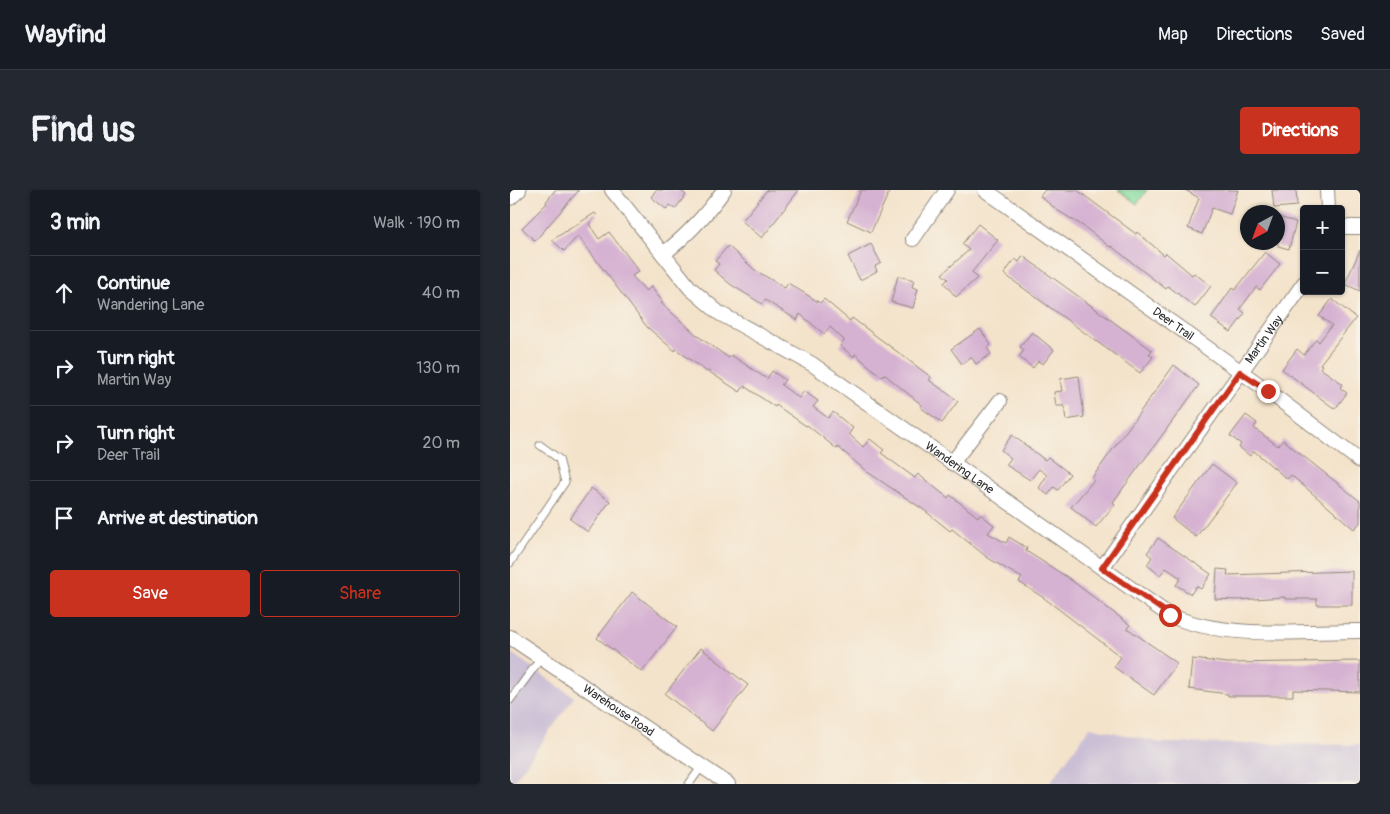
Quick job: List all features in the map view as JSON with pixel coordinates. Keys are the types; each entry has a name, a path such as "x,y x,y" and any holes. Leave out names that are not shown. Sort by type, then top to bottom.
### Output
{"street":[{"path":"510,198 518,190"},
{"name":"Wandering Lane","path":"612,190 690,288 719,313 799,356 1170,615 1207,628 1246,631 1360,631"},
{"path":"663,254 689,232 724,190"},
{"path":"913,239 947,190"},
{"name":"Deer Trail","path":"985,190 1240,372 1360,461"},
{"path":"1327,190 1328,205"},
{"path":"1345,227 1360,228"},
{"name":"Martin Way","path":"1102,568 1300,289"},
{"path":"952,463 1000,401"},
{"name":"Warehouse Road","path":"510,637 728,784"}],"lane":[{"path":"510,563 566,482 559,459 540,445"},
{"path":"510,702 541,658"},
{"path":"689,784 702,766"}],"shaded area":[{"path":"510,652 574,697 512,784 510,784"},
{"path":"1090,727 1161,743 1360,745 1360,784 1049,784"}],"green space":[{"path":"1118,190 1147,190 1137,204"}],"building":[{"path":"555,190 579,190 535,241 522,228 547,203"},
{"path":"656,190 680,190 686,195 675,209 670,205 666,209 651,197"},
{"path":"767,190 799,190 762,238 742,221"},
{"path":"861,190 890,190 871,232 847,221"},
{"path":"1045,190 1077,190 1136,234 1137,232 1164,255 1166,253 1192,275 1194,273 1211,286 1195,307 1168,286 1166,289 1111,246 1057,210 1040,196"},
{"path":"1185,190 1238,190 1230,214 1212,208 1202,234 1188,228 1199,198"},
{"path":"1272,190 1296,190 1297,206 1285,207 1285,205 1274,205"},
{"path":"595,213 597,215 589,224 599,239 609,232 639,271 632,276 646,291 651,287 663,302 661,303 699,337 729,358 731,355 767,379 772,371 785,380 781,385 799,398 804,391 818,401 813,407 828,418 833,412 853,428 849,434 863,447 870,439 884,450 881,453 915,478 918,474 948,498 950,495 978,517 980,514 994,525 988,533 1006,543 1009,537 1027,548 1026,551 1067,577 1130,625 1127,628 1177,663 1154,695 1114,667 1121,657 1044,598 1019,582 1022,578 988,558 952,529 950,531 924,510 866,471 838,447 837,449 807,425 776,405 775,407 744,386 740,392 707,372 676,349 675,351 647,327 578,236 564,251 552,240"},
{"path":"1285,219 1296,222 1289,249 1285,248"},
{"path":"978,224 998,240 972,272 977,278 956,297 944,283 948,279 942,274 969,250 962,244"},
{"path":"871,244 881,263 875,266 877,271 860,280 848,256"},
{"path":"728,246 755,270 785,288 788,283 820,303 824,299 850,321 852,318 931,377 929,380 958,401 942,423 920,407 922,405 884,374 882,377 855,354 854,357 840,346 844,340 830,327 824,334 800,314 797,320 765,300 762,304 730,284 714,270 719,264 715,261"},
{"path":"1360,250 1360,291 1345,284"},
{"path":"1265,252 1280,264 1260,290 1256,287 1240,309 1245,313 1231,332 1211,318 1232,288 1235,290"},
{"path":"1023,256 1152,350 1149,354 1153,357 1140,373 1004,274 1015,259 1019,262"},
{"path":"898,276 914,280 912,287 918,289 913,308 891,302"},
{"path":"1332,299 1356,318 1320,364 1322,365 1320,368 1343,384 1340,388 1347,393 1335,409 1282,369 1297,349 1304,355 1316,339 1319,342 1332,325 1319,316"},
{"path":"980,329 991,345 987,348 991,354 976,364 971,357 962,364 951,349"},
{"path":"1032,332 1054,350 1043,364 1038,361 1033,368 1019,357 1024,350 1020,347"},
{"path":"1174,365 1199,385 1113,502 1115,504 1096,527 1071,507 1094,480 1092,478"},
{"path":"1079,376 1084,417 1066,420 1064,406 1056,406 1054,392 1062,391 1060,379"},
{"path":"1246,415 1257,423 1254,428 1278,446 1283,440 1360,501 1360,523 1354,529 1291,475 1287,479 1254,451 1250,456 1239,447 1241,444 1230,436"},
{"path":"1012,435 1045,460 1048,457 1070,474 1058,490 1054,487 1048,495 1039,488 1047,475 1039,469 1030,480 1006,465 1011,458 1001,450"},
{"path":"1212,464 1237,483 1196,537 1172,518"},
{"path":"591,488 610,501 588,532 570,519"},
{"path":"1158,538 1211,574 1201,589 1196,586 1191,594 1176,585 1181,578 1166,568 1160,575 1147,565 1152,557 1147,553"},
{"path":"1217,569 1228,570 1227,575 1352,571 1352,605 1317,605 1317,599 1285,599 1285,597 1238,600 1215,599"},
{"path":"632,592 677,627 642,672 597,638"},
{"path":"701,648 748,685 712,731 665,694"},
{"path":"1192,659 1228,663 1360,661 1360,692 1293,690 1293,696 1228,696 1228,694 1189,689"}],"route":[{"path":"1170,615 1102,568 1240,372 1268,391"}]}
